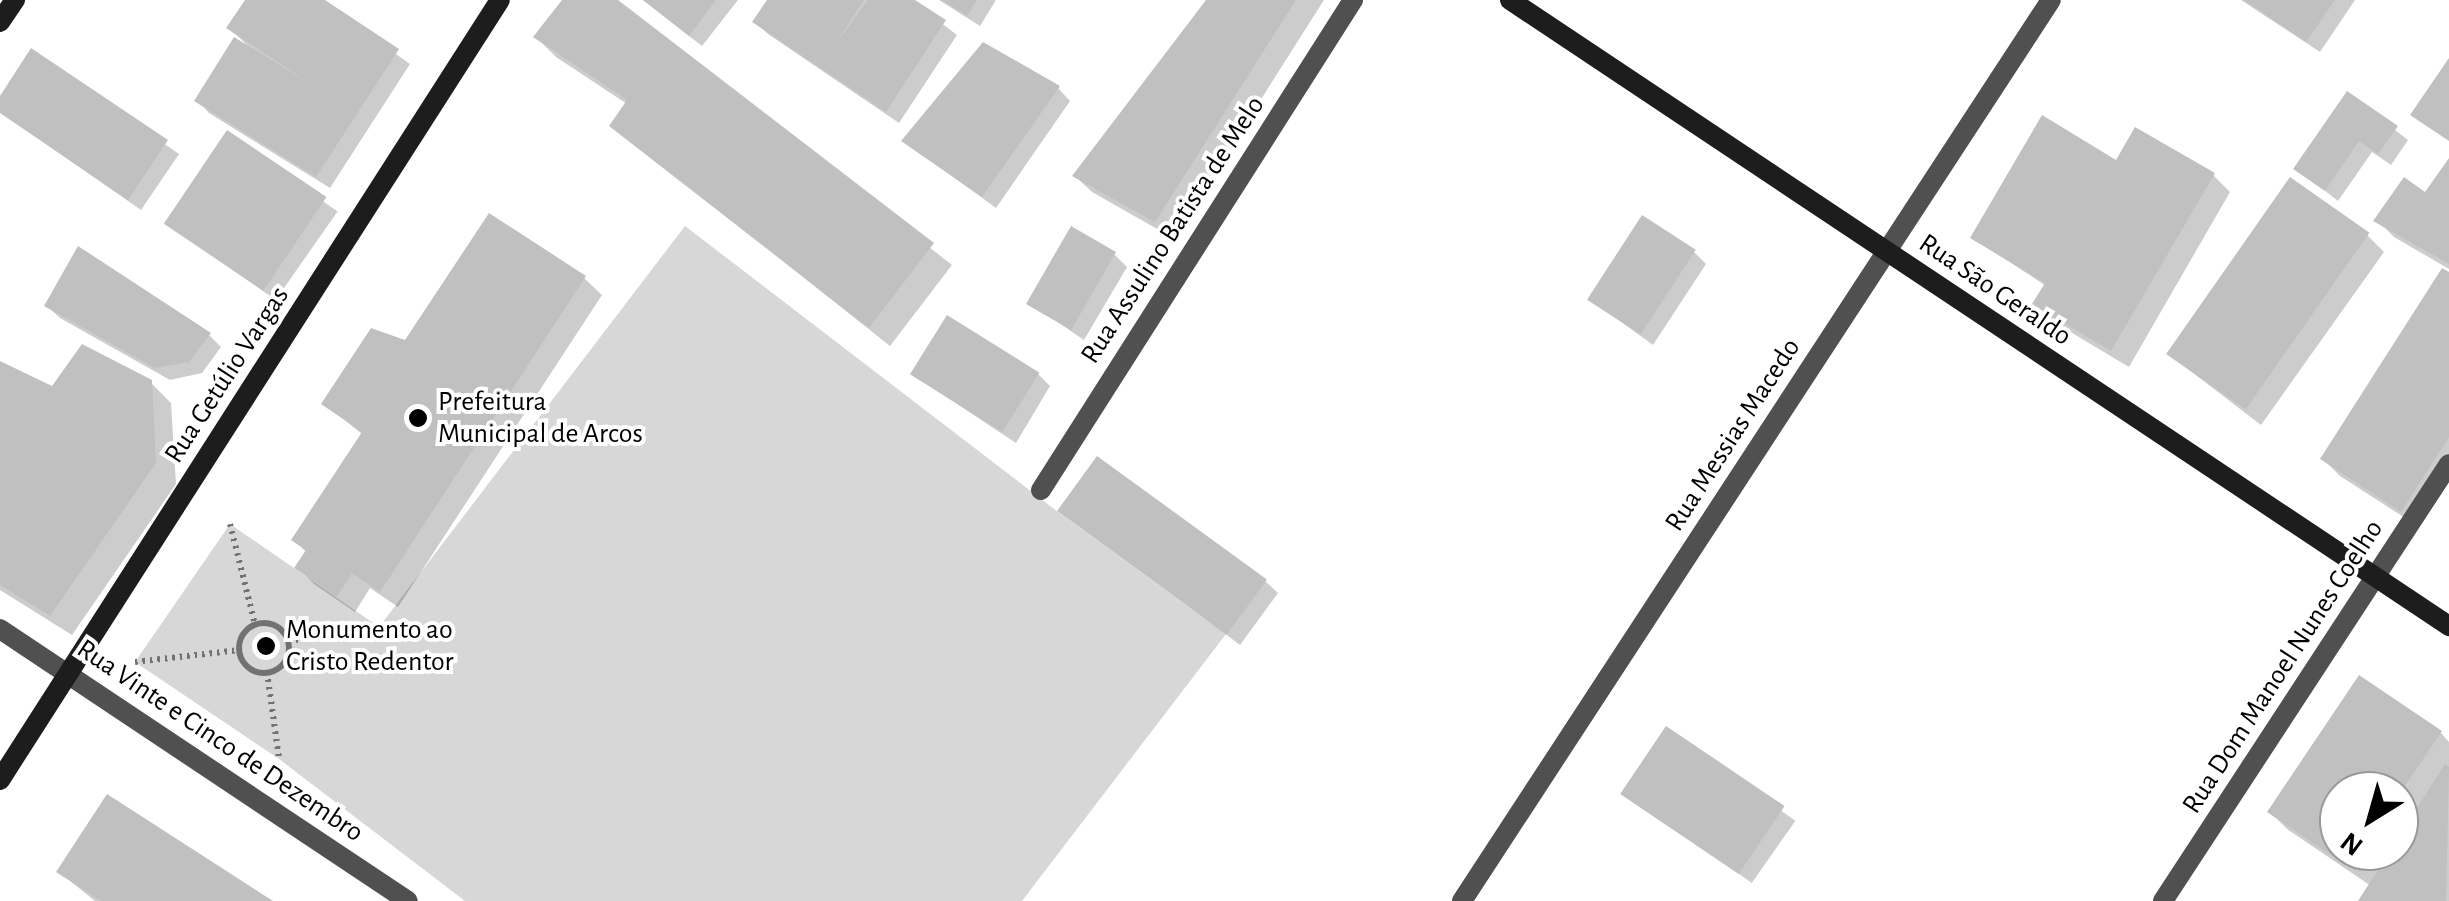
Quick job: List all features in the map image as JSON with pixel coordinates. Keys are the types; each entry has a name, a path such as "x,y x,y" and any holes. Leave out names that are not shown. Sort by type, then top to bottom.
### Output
{"street":[{"path":"0,22 15,0"},
{"name":"Rua Getúlio Vargas","path":"0,780 500,0"},
{"name":"Rua Assulino Batista de Melo","path":"1041,490 1353,0"},
{"name":"Rua São Geraldo","path":"1510,0 2449,626"},
{"name":"Rua Messias Macedo","path":"1462,901 2050,0"},
{"name":"Rua Dom Manoel Nunes Coelho","path":"2163,901 2449,464"},
{"name":"Rua Vinte e Cinco de Dezembro","path":"0,628 408,901"}],"path":[{"path":"230,524 255,624"},
{"path":"255,624 272,624 288,641 283,664 267,672 245,664 239,650 242,634 255,624"},
{"path":"288,641 378,628"},
{"path":"135,662 239,650"},
{"path":"267,672 279,759"}],"shaded area":[{"path":"685,226 1058,512 1226,634 1022,901 465,901 279,759 135,662 230,524 379,627"}],"building":[{"path":"245,0 325,0 399,49 316,177 194,101 234,37 314,86 226,28"},
{"path":"562,0 618,0 934,243 869,328 609,126 627,100 533,37"},
{"path":"643,0 716,0 689,36"},
{"path":"767,0 864,0 834,46 868,0 915,0 946,20 886,112 752,22"},
{"path":"942,0 977,0 967,16"},
{"path":"1206,0 1296,0 1155,222 1072,176"},
{"path":"2244,0 2335,0 2306,42"},
{"path":"983,42 1060,86 982,197 901,141"},
{"path":"31,48 168,140 128,200 0,113 0,96"},
{"path":"2449,58 2449,141 2410,115"},
{"path":"2347,91 2398,126 2378,154 2359,141 2325,191 2293,169"},
{"path":"2042,115 2116,160 2135,127 2215,173 2111,351 2032,304 2045,283 1970,238"},
{"path":"227,130 326,197 263,291 164,224"},
{"path":"2449,158 2449,264 2373,221 2404,177 2425,192"},
{"path":"2290,177 2369,233 2246,410 2166,354"},
{"name":"Prefeitura Municipal de Arcos","path":"489,213 586,276 380,592 352,573 337,597 294,568 306,550 291,540 362,432 321,404 371,328 405,340"},
{"path":"1642,215 1696,250 1641,335 1587,300"},
{"path":"1071,226 1116,252 1071,330 1026,304"},
{"path":"78,246 211,333 189,362 155,368 44,306"},
{"path":"2442,268 2449,272 2449,437 2401,512 2320,459"},
{"path":"947,315 1039,373 1002,432 910,374"},
{"path":"82,344 152,380 156,463 50,616 0,585 0,361 52,386"},
{"path":"1097,456 1267,579 1227,634 1057,511"},
{"path":"2359,675 2442,731 2415,771 2319,771 2319,847 2267,812"},
{"path":"1666,726 1785,806 1739,874 1620,794"},
{"path":"2445,764 2449,767 2446,901 2358,901 2377,871 2419,871 2419,805"},
{"path":"107,794 273,901 101,901 56,872"}],"place":[{"name":"Prefeitura Municipal de Arcos","path":"418,418"},
{"name":"Monumento ao Cristo Redentor","path":"266,646"}]}
